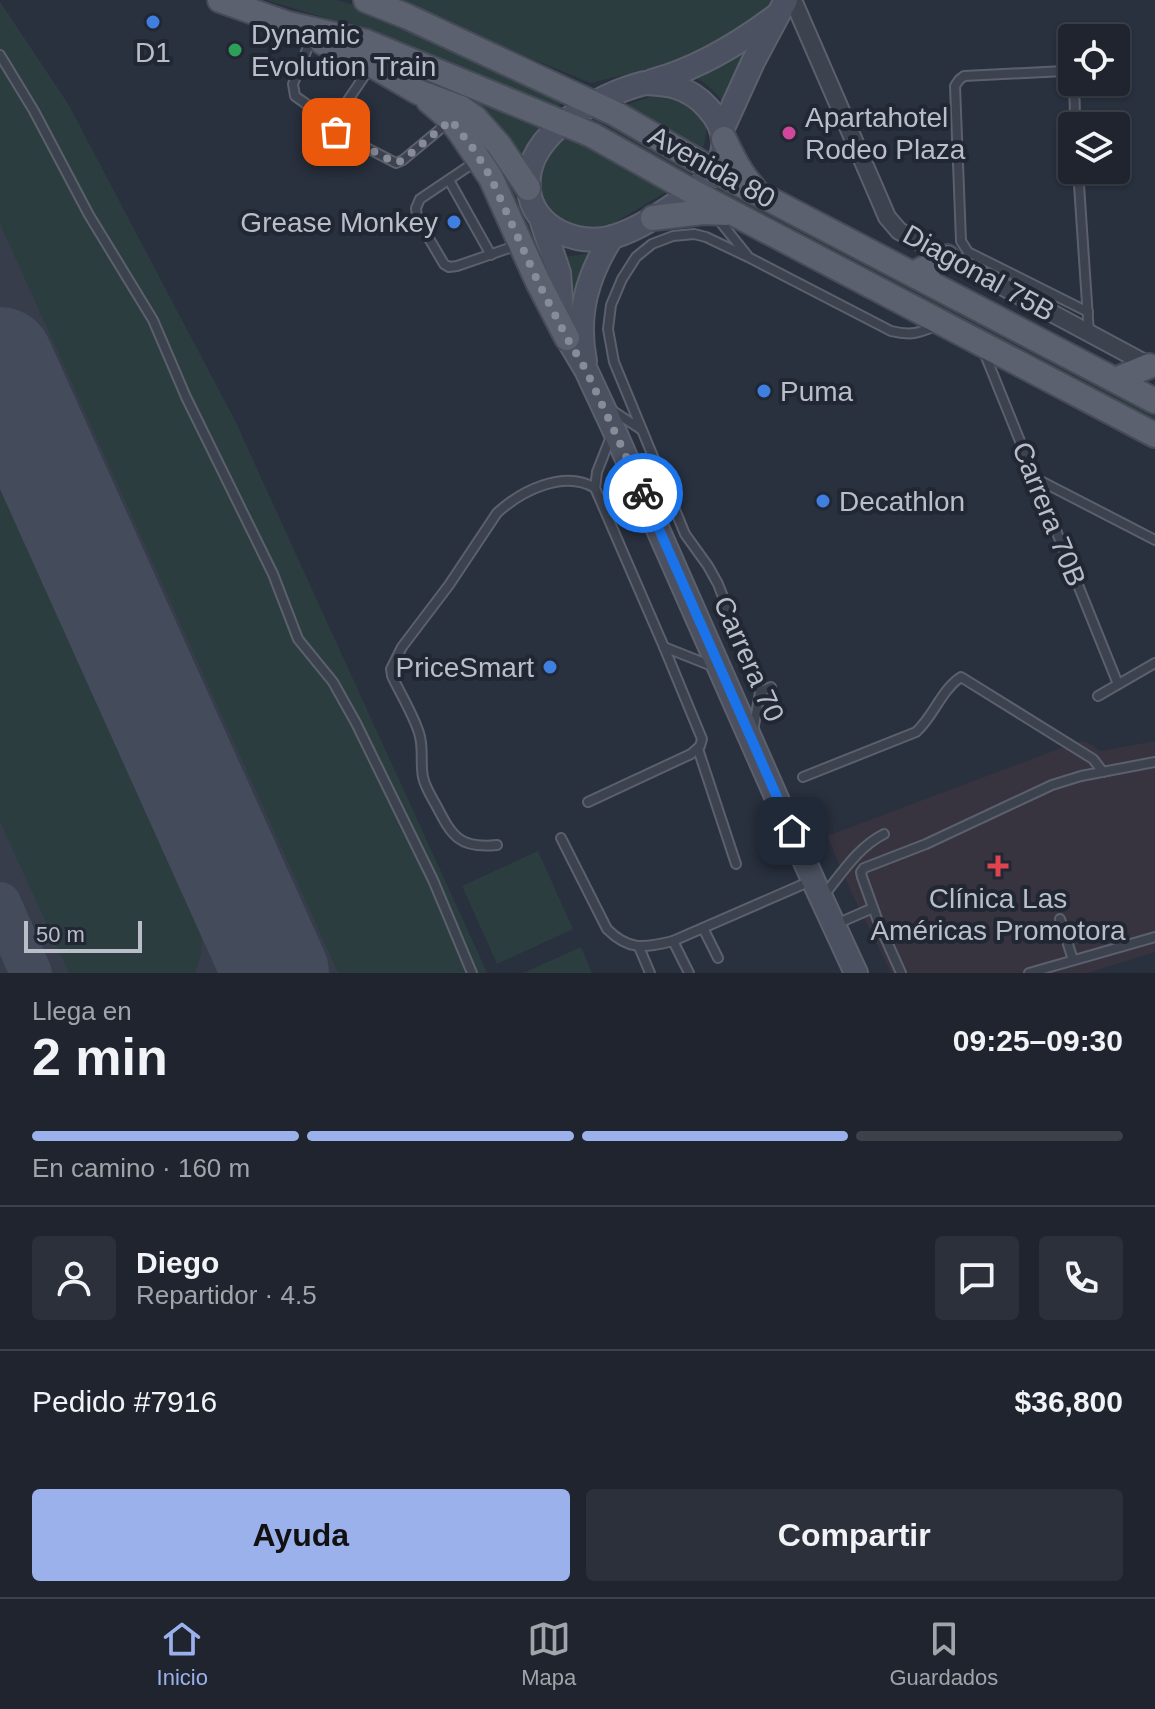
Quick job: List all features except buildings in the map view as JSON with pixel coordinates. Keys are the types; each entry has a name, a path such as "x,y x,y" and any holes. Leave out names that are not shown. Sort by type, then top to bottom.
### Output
{"main road":[{"name":"Avenida 80","path":"220,0 288,24 366,42 563,122 693,192 722,213 1155,435"},
{"name":"Avenida 80","path":"366,0 645,129 715,171 1155,401"},
{"path":"528,188 533,159 563,122 625,88 691,67 742,39 786,5"},
{"path":"541,219 577,238 612,237 653,218 702,185 715,171 723,153 723,135 753,62 786,5"},
{"path":"288,24 372,65 418,92 451,120 491,178 567,338"},
{"path":"645,83 666,84 689,92 712,112 745,179 760,195"},
{"path":"418,92 461,108 475,118 499,145 528,188"},
{"name":"Carrera 70","path":"528,188 559,273 561,318 567,338 603,405 856,973"},
{"path":"653,218 688,213 722,213"},
{"name":"Carrera 70","path":"586,370 581,340 582,311 591,275 612,237"},
{"path":"913,274 947,257"},
{"path":"1115,380 1152,367"}],"street":[{"name":"Diagonal 75B","path":"786,5 887,217 899,231 1152,367"}],"lane":[{"path":"312,37 293,84 295,96 312,108"},
{"path":"0,55 34,111 89,215 153,320 186,397 273,574 298,639 333,682 350,711 433,880 472,973"},
{"path":"372,65 334,121 336,132 396,163 451,120"},
{"path":"1074,112 1071,76 1064,71 964,76 955,86 961,241 968,252 1088,312"},
{"path":"326,115 334,121"},
{"path":"479,159 420,199 416,208 417,218 444,264 449,267 522,244"},
{"path":"449,180 491,255"},
{"path":"1079,184 1089,334"},
{"path":"722,213 748,257"},
{"path":"752,739 760,692 718,584 685,534 614,362 608,329 611,305 622,279 636,257 652,244 673,236 694,234 748,257 891,331 908,335 941,323"},
{"name":"Carrera 70B","path":"980,343 1118,684"},
{"path":"603,405 643,430"},
{"path":"588,802 679,760 698,749 702,739 595,488 597,472 614,430"},
{"path":"1035,478 1155,540"},
{"path":"497,845 460,841 449,831 425,784 418,731 391,669 402,647 449,585 497,513 515,498 545,484 585,482 595,488"},
{"path":"664,647 720,669"},
{"path":"1098,696 1155,663"},
{"path":"803,777 916,732 951,684 961,677 1093,759 1103,772"},
{"path":"760,692 771,687"},
{"path":"698,749 736,864"},
{"path":"901,973 861,872 868,865 926,844 1052,785 1155,762"},
{"path":"561,838 607,929 618,940 639,947 651,947 817,889 884,834"},
{"path":"834,925 873,908"},
{"path":"1060,919 1073,960"},
{"path":"703,928 718,958"},
{"path":"1029,973 1155,937"},
{"path":"673,941 689,973"},
{"path":"639,947 650,973"}],"shaded area":[{"path":"266,0 337,0 354,5 566,99 555,109 382,35"},
{"path":"398,0 773,0 768,7 724,38 669,64 591,83 468,33"},
{"path":"0,2 68,104 235,421 487,973 0,973"},
{"path":"0,2 68,104 235,421 487,973 338,973 0,224 0,59 172,353 160,325 103,233 30,96 0,50"},
{"path":"756,40 726,109 711,88 690,74"},
{"path":"354,44 545,124 530,142 521,164 507,137 475,105 395,68"},
{"path":"656,95 677,97 698,110 707,127 704,145 693,171 671,189 614,223 585,230 566,224 547,206 539,182 549,155 565,137 596,115"},
{"path":"472,124 500,160 551,275 553,293"},
{"path":"727,185 1155,407 1155,428 718,196"},
{"path":"590,253 585,267 576,319 566,257"},
{"path":"0,489 202,938 195,973 69,973 0,822"},
{"name":"Clínica Las Américas Promotora","path":"1080,741 1101,751 1155,741 1155,952 1087,973 891,973 827,836"},
{"path":"538,851 573,929 497,964 462,886"},
{"path":"581,947 592,973 523,973"}],"taxiway":[{"path":"0,903 31,973"},
{"path":"265,949 268,961 265,973"}],"runway":[{"path":"0,360 276,973"}],"way so far":[{"path":"336,132 396,163 451,120 491,178 538,282 586,370 643,493"}],"place":[{"name":"D1","path":"153,22"},
{"name":"Dynamic Evolution Train","path":"235,50"},
{"name":"Apartahotel Rodeo Plaza","path":"789,133"},
{"name":"Grease Monkey","path":"454,222"},
{"name":"Puma","path":"764,391"},
{"name":"Decathlon","path":"823,501"},
{"name":"PriceSmart","path":"550,667"},
{"name":"Clínica Las Américas Promotora","path":"998,866"}],"route":[{"path":"643,493 792,831"}]}
